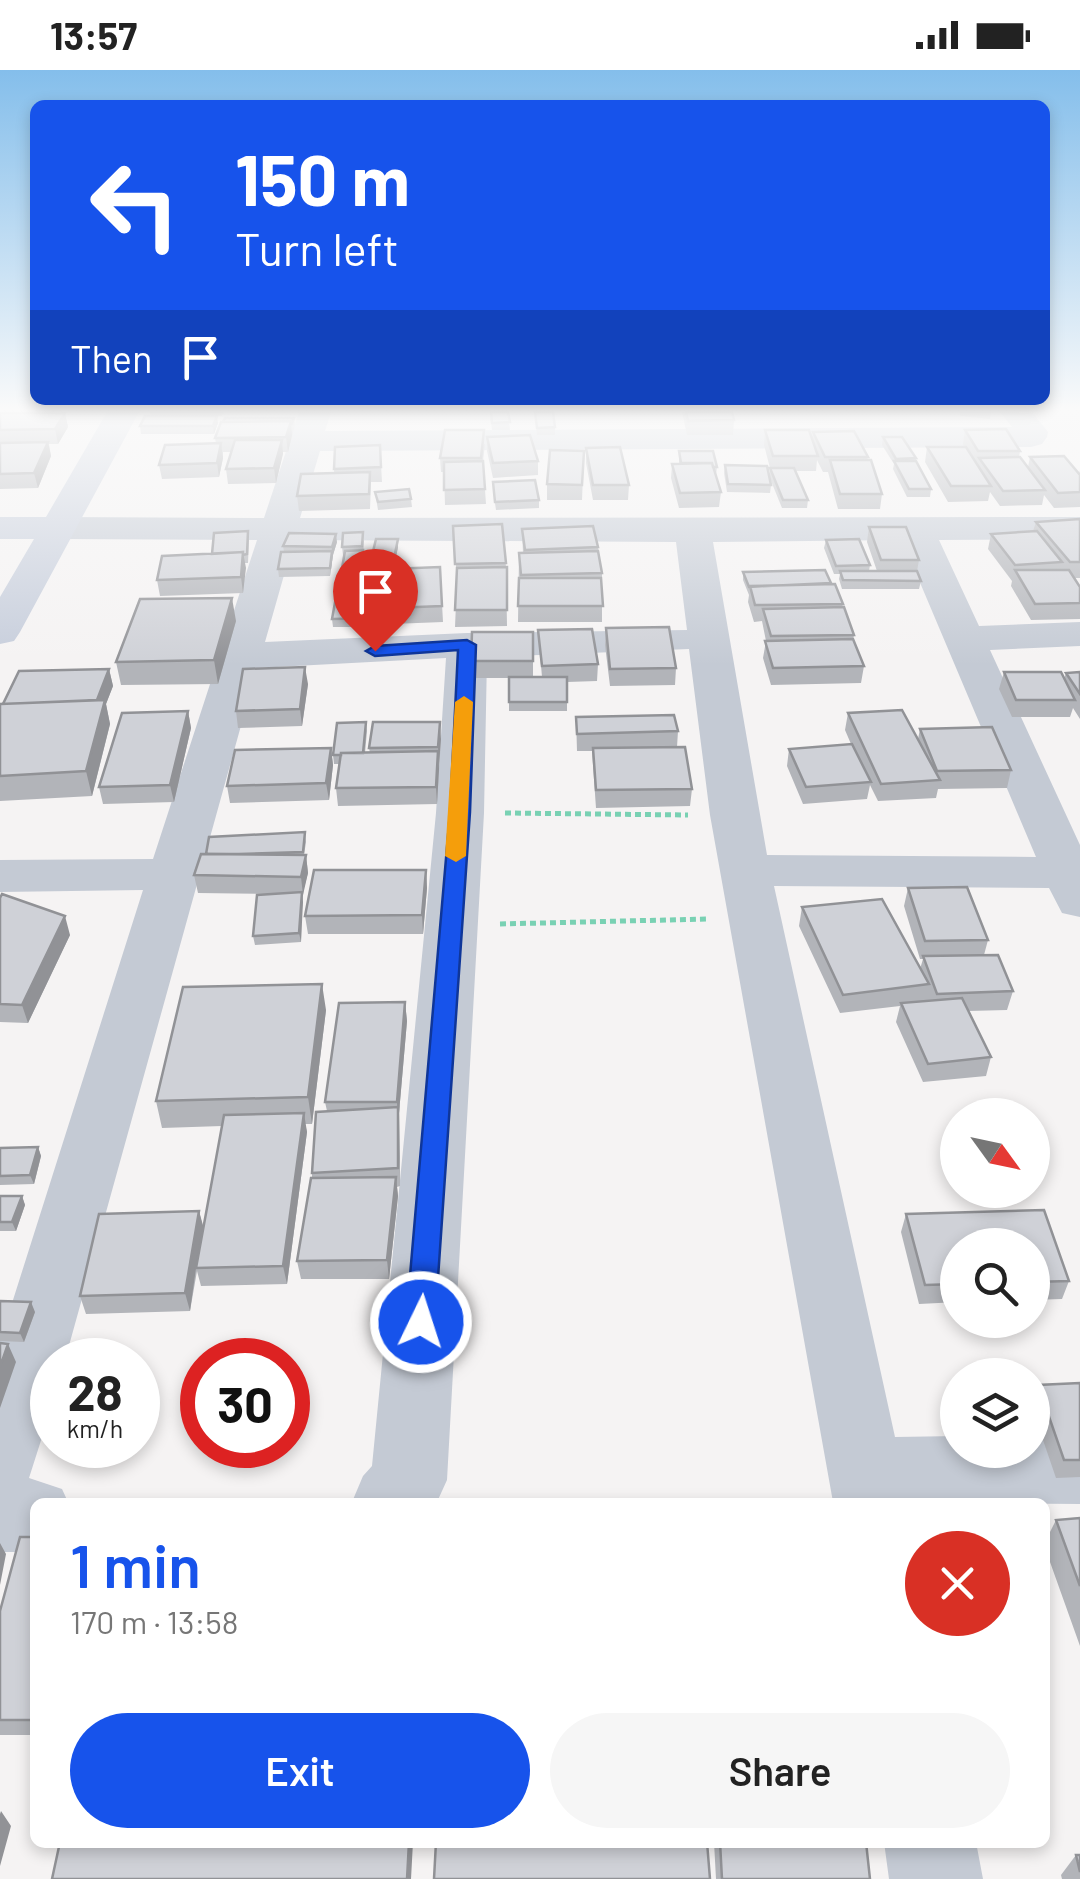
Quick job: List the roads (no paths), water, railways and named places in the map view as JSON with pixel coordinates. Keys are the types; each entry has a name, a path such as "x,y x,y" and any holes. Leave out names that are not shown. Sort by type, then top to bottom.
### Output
{"street":[{"path":"0,632 75,496"},
{"path":"0,1460 172,874 291,496"},
{"path":"0,528 1080,528"},
{"path":"749,894 1073,887 1001,685 960,639 916,530"},
{"path":"693,531 734,815 868,1487 1080,1469"},
{"path":"960,639 1080,634"},
{"path":"242,656 467,645 710,640"},
{"path":"393,1498 409,1480 460,812 467,645"},
{"path":"0,876 172,874"},
{"path":"0,1516 30,1515"},
{"path":"931,1848 936,1879"}]}
